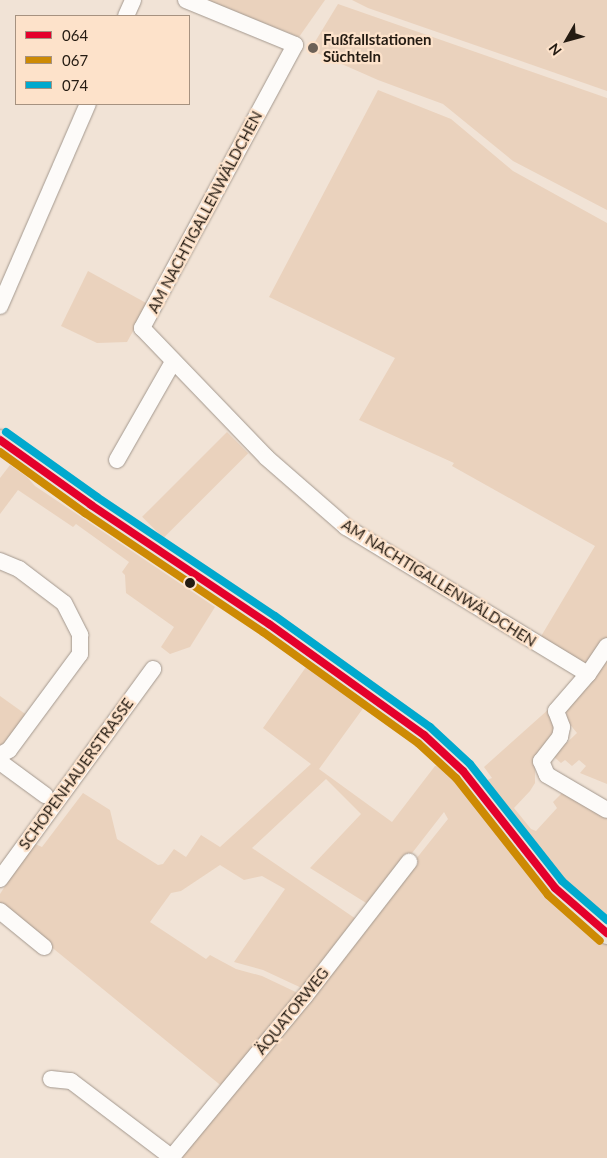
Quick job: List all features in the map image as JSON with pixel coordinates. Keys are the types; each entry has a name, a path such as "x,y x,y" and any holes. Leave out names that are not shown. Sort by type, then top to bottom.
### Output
{"main road":[{"path":"0,440 91,505 269,624 424,735 463,771 555,888 607,933"}],"street":[{"path":"126,15 133,0"},
{"name":"AM NACHTIGALLENWÄLDCHEN","path":"186,0 295,45 142,328 267,458 346,528 588,674"},
{"path":"0,306 88,105"},
{"path":"118,460 173,362"},
{"path":"0,561 19,569 64,603 80,635 80,654 9,750 0,755"},
{"path":"607,646 588,674 556,711 562,727 560,737 541,761 547,775 607,810"},
{"name":"SCHOPENHAUERSTRASSE","path":"0,879 153,669"},
{"path":"0,762 45,795"},
{"name":"ÄQUATORWEG","path":"171,1158 305,996 409,862"},
{"path":"0,912 44,947"},
{"path":"51,1079 71,1081 171,1158"}],"shaded area":[{"path":"207,0 325,0 299,37"},
{"path":"352,0 607,0 607,91 368,8"},
{"path":"338,4 607,98 607,210 513,161 443,104 378,80 310,50"},
{"path":"378,90 451,119 513,171 607,223 607,638 587,667 540,638 595,546 452,466 454,463 359,420 395,358 269,297"},
{"path":"88,271 148,304 127,342 97,343 61,326"},
{"path":"227,432 248,453 163,538 142,517"},
{"path":"10,465 27,477 35,486 215,607 190,647 170,654 161,647 174,627 126,593 125,575 122,572 129,562 76,524 73,527 18,490 0,514 0,478"},
{"path":"607,655 607,784 580,773 586,766 579,760 572,766 565,760 561,763 553,756 577,733 568,722 566,710"},
{"path":"306,667 364,707 319,769 392,822 435,766 447,767 607,940 607,1158 177,1158 448,819 444,812 371,906 310,868 361,814 326,779 252,848 359,921 306,990 263,970 234,962 285,889 262,876 244,880 220,865 181,891 171,893 150,922 206,959 210,955 236,969 262,976 302,995 224,1088 0,905 0,894 33,843 42,847 83,793 110,810 117,839 158,865 163,864 174,849 186,857 201,835 220,847 311,764 263,728"},
{"path":"0,696 28,716 0,748"},
{"path":"550,708 554,733 535,760 535,783 514,808 531,829 536,831 557,808 553,802 563,792 607,816 607,925 553,876 480,783 492,778 484,767"}],"transit line":[{"name":"074","path":"6,432 97,497 275,616 430,727 470,764 562,881 607,920"},
{"name":"064","path":"0,440 91,505 269,624 424,735 463,771 555,888 607,933"},
{"name":"067","path":"0,452 85,513 263,632 418,743 456,778 548,895 600,941"}],"place":[{"name":"Fußfallstationen Süchteln","path":"313,48"}]}
